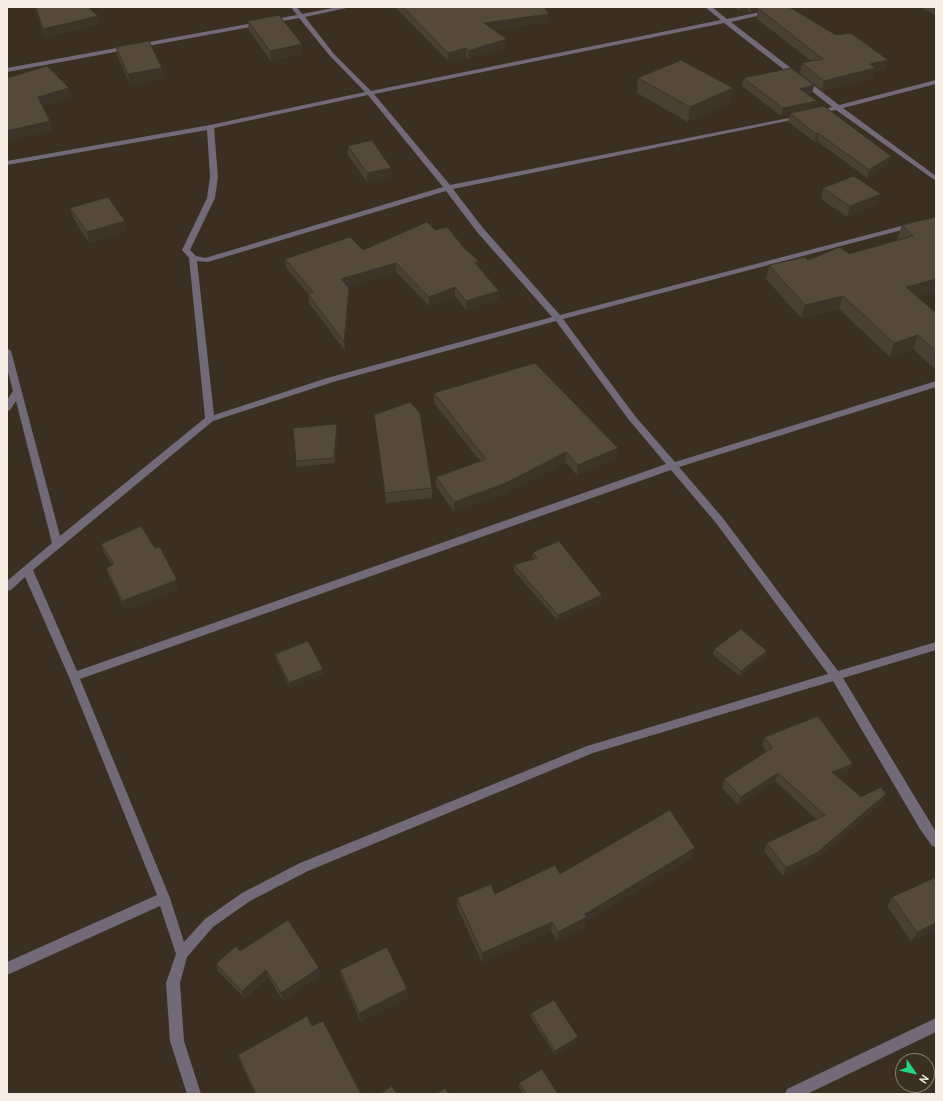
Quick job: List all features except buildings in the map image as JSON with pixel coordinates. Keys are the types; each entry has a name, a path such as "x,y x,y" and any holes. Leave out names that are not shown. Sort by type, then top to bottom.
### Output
{"street":[{"path":"294,7 332,55 370,92 480,230 558,318 632,418 719,520 804,630 836,676 924,825 936,842"},
{"path":"7,70 348,7"},
{"path":"708,7 838,108 936,179"},
{"path":"7,163 210,127 370,92 794,7"},
{"path":"192,258 205,260 448,188 838,108 936,82"},
{"path":"210,127 214,177 211,198 186,250 192,258 210,420"},
{"path":"7,587 57,544 210,420 330,380 558,318 936,219"},
{"path":"7,351 57,544"},
{"path":"74,677 672,466 936,384"},
{"path":"7,408 17,391"},
{"path":"27,569 74,677 164,898 182,954"},
{"path":"194,1094 177,1041 173,983 182,954 209,923 246,897 304,867 591,749 936,646"},
{"path":"7,969 164,898"},
{"path":"792,1094 936,1024"}]}
